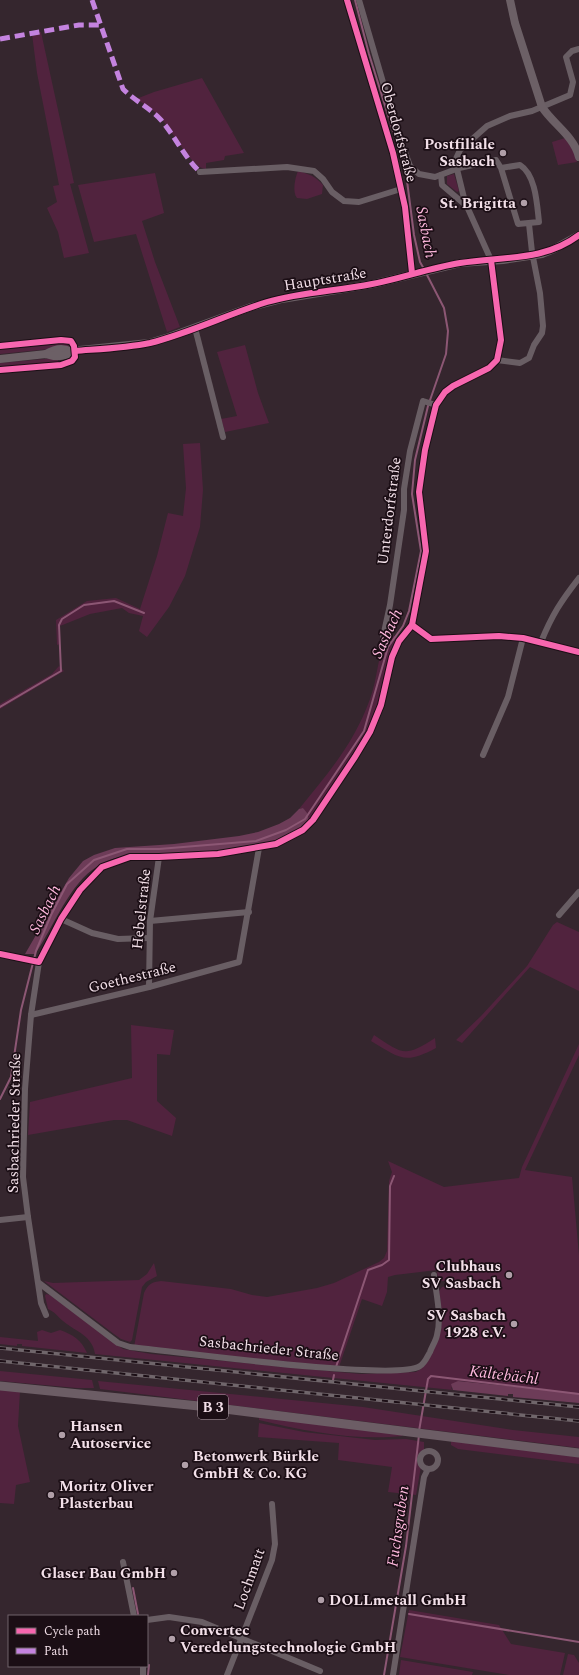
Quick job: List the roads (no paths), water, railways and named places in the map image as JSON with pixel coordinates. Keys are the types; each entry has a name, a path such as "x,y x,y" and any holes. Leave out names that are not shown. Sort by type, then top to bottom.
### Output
{"main road":[{"name":"B 3","path":"0,1386 209,1406 579,1453"}],"street":[{"name":"Oberdorfstraße","path":"347,0 393,154 405,207 415,273"},
{"path":"359,0 397,130 410,166 420,174 434,177 441,176 456,169 496,160 501,168 518,224 539,222 534,188 524,167 520,165 501,168"},
{"path":"510,0 515,23 542,107 573,142 579,153"},
{"path":"529,224 532,255 543,326 542,333 534,345 529,358 524,362 520,363 497,360 501,340 491,260 465,202 455,161 460,150 487,126 498,120 532,111 570,95 572,82 566,57 572,51 579,49"},
{"path":"200,172 287,167 314,171 332,192 344,201 359,202 401,189"},
{"path":"441,176 442,185 463,203 465,202"},
{"name":"Hauptstraße","path":"0,359 46,354 60,356 66,355 72,351 149,343 269,302 373,284 432,268 460,263 532,255 554,249 579,235"},
{"path":"195,328 224,437"},
{"name":"Sasbachrieder Straße","path":"46,1315 41,1303 28,1218 23,1170 25,1089 37,961 61,919 80,890 102,867 130,857 218,854 276,844 303,830 317,814 370,732 381,705 392,657 399,641 412,624 426,551 420,492 425,450 434,404 453,386 489,368 497,360"},
{"name":"Unterdorfstraße","path":"383,637 390,605 404,510 404,489 410,451 423,401 434,404"},
{"path":"541,642 551,618 564,598 579,580"},
{"path":"412,624 431,639 499,636 523,638 579,652"},
{"path":"483,755 508,697 523,638"},
{"path":"150,921 249,912 259,848"},
{"name":"Hebelstraße","path":"149,986 148,938 159,857"},
{"path":"559,915 579,892"},
{"name":"Goethestraße","path":"31,1015 239,962 249,912"},
{"path":"61,919 92,933 118,938 148,938"},
{"path":"0,954 37,961"},
{"path":"0,1220 28,1218"},
{"name":"Sasbachrieder Straße","path":"39,1283 118,1343 130,1347 300,1366 368,1370 405,1370 415,1369 425,1361 437,1336 439,1316 434,1275"},
{"path":"393,1675 424,1477 428,1468"},
{"name":"Lochmatt","path":"227,1675 272,1560 275,1544 272,1504"},
{"path":"123,1562 134,1615"},
{"path":"148,1620 169,1616 202,1622 320,1671"}],"waterway":[{"name":"Sasbach","path":"355,0 369,54 406,173 414,235 420,262 424,269"},
{"name":"Sasbach","path":"0,1099 11,1077 21,1010 36,951 51,915 67,884 94,860 127,849 159,849 256,841 286,830 305,819 364,731 388,647 403,626 409,611 421,551 412,494 415,460 428,406 446,354 448,331 444,308 426,273"},
{"path":"0,707 61,671 59,625 62,619 84,605 114,601 144,613"},
{"path":"336,1367 368,1270 382,1265 389,1260 390,1186 394,1176"},
{"path":"333,1380 334,1375"},
{"name":"Kältebächl","path":"419,1431 428,1379 431,1376 579,1394"},
{"name":"Fuchsgraben","path":"384,1675 406,1546 419,1435"},
{"path":"133,1588 138,1614"},
{"path":"409,1614 579,1642"},
{"path":"148,1675 149,1665"}],"railway":[{"path":"0,1348 579,1407"},
{"path":"0,1361 579,1421"}],"place":[{"name":"Postfiliale Sasbach","path":"503,153"},
{"name":"St. Brigitta","path":"524,203"},
{"name":"Clubhaus SV Sasbach","path":"509,1275"},
{"name":"SV Sasbach 1928 e.V.","path":"514,1324"},
{"name":"Hansen Autoservice","path":"62,1435"},
{"name":"Betonwerk Bürkle GmbH & Co. KG","path":"185,1465"},
{"name":"Moritz Oliver Plasterbau","path":"51,1495"},
{"name":"Glaser Bau GmbH","path":"174,1573"},
{"name":"DOLLmetall GmbH","path":"321,1600"},
{"name":"Convertec Veredelungstechnologie GmbH","path":"172,1639"}]}
